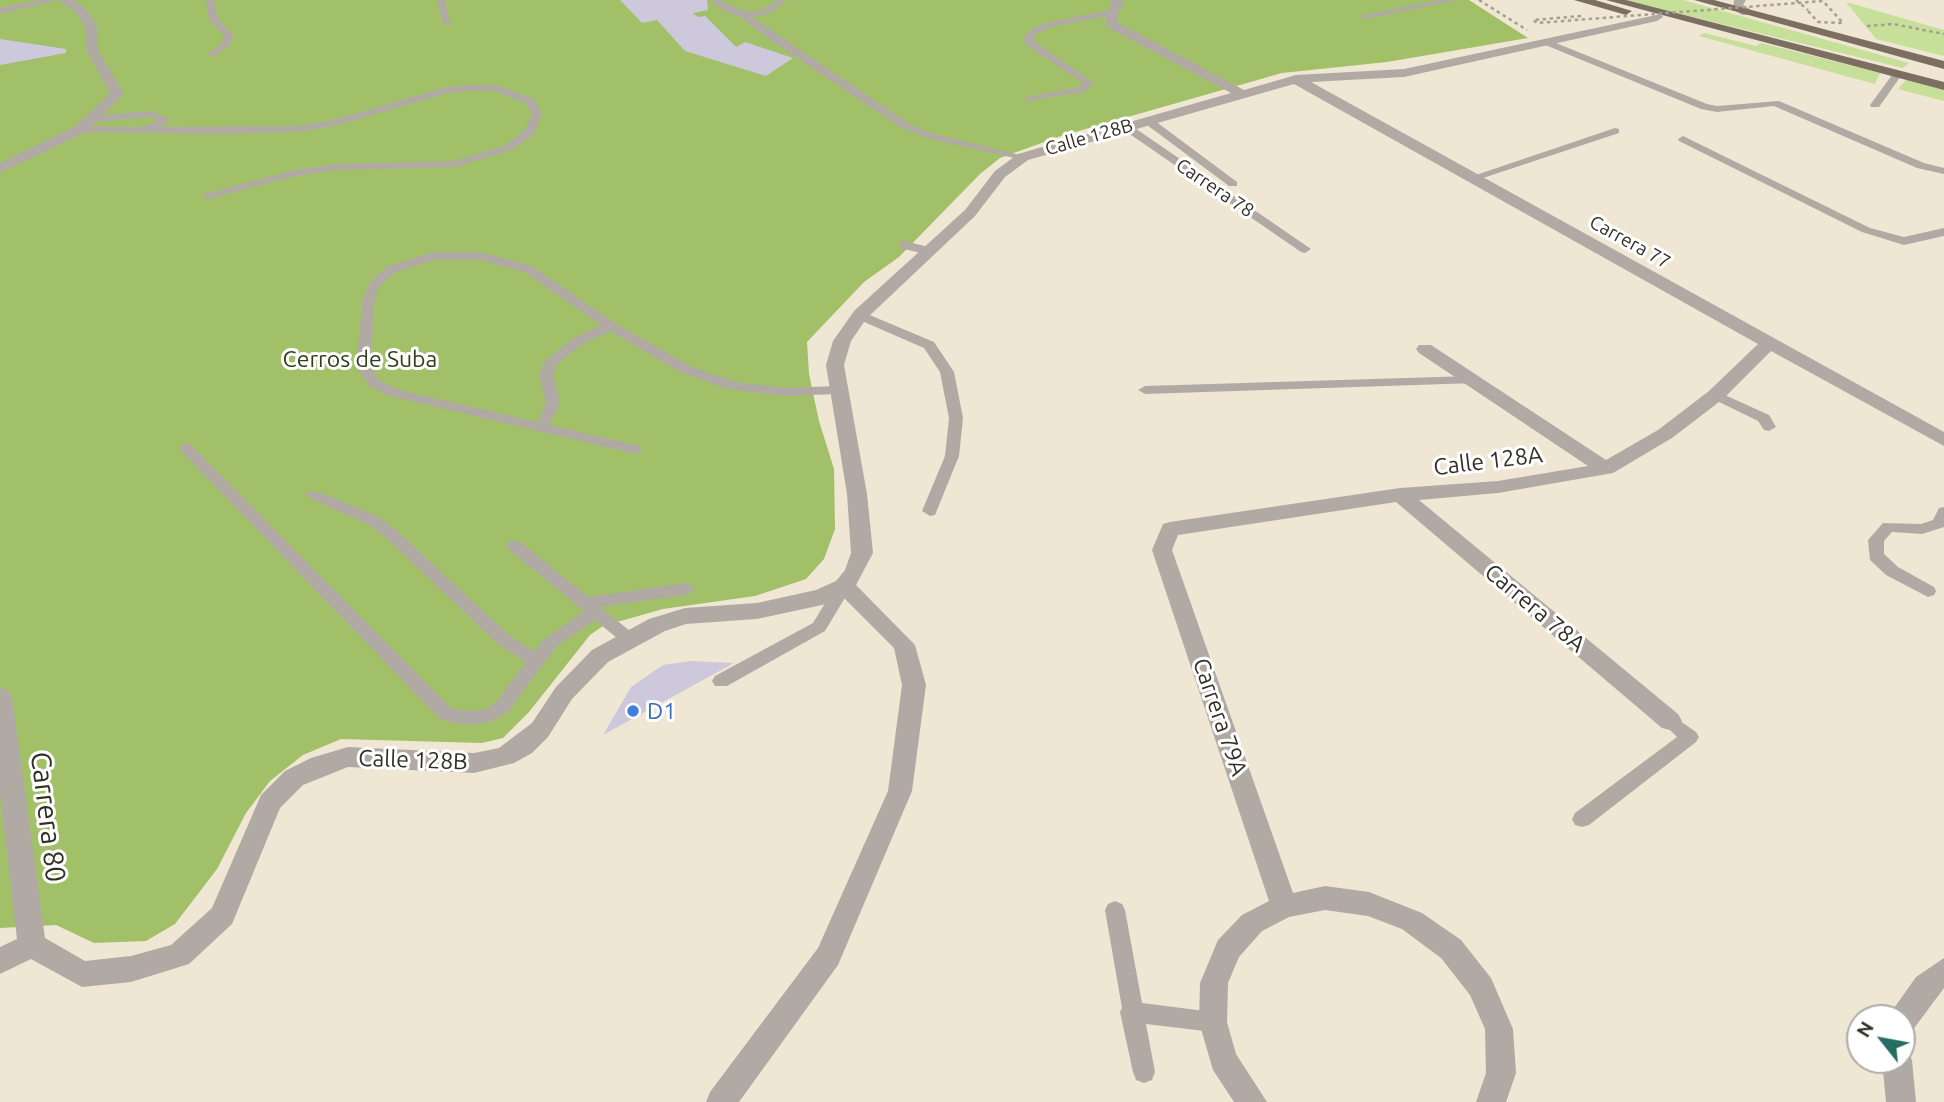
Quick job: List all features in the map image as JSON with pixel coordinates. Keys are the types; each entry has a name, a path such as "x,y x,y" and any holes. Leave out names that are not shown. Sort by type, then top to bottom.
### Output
{"highway":[{"path":"1580,0 1711,27"},
{"path":"1612,0 1944,85"},
{"path":"1700,0 1743,6 1944,65"},
{"path":"1944,71 1936,75 1944,85"}],"street":[{"path":"0,169 81,129 117,94 92,50 91,26 80,10 65,0"},
{"path":"1113,6 1111,24 1244,95"},
{"name":"Calle 128B","path":"32,945 82,974 131,969 179,955 222,915 270,802 294,778 320,765 348,757 474,763 505,756 523,747 540,730 564,693 600,656 629,639 657,625 685,616 757,611 822,597 844,586 855,572 862,553 857,494 837,390 835,365 842,341 860,315 970,213 1000,174 1023,157 1296,79 1392,75 1657,17"},
{"name":"Carrera 77","path":"1296,79 1944,440"},
{"name":"Calle 128A","path":"1170,529 1400,495 1498,487 1606,469 1665,434 1716,395 1769,343"},
{"path":"1425,349 1606,469"},
{"name":"Carrera 78A","path":"1400,495 1670,721"},
{"name":"Carrera 79A","path":"1170,529 1162,551 1284,906"},
{"path":"721,1102 828,956 900,791 914,685 904,645 844,586"},
{"name":"Carrera 80","path":"0,697 32,945"},
{"path":"1252,1102 1223,1060 1213,1022 1214,983 1228,949 1252,923 1284,906 1325,898 1369,904 1412,921 1451,949 1481,987 1499,1029 1501,1073 1491,1102"},
{"path":"0,961 32,945"},
{"path":"1914,1004 1926,986 1944,971"},
{"path":"1898,1074 1901,1102"}],"lane":[{"path":"0,11 54,0"},
{"path":"210,0 214,20 229,36 225,45 213,54"},
{"path":"441,0 448,24"},
{"path":"714,0 729,10 744,15 769,35 904,125 927,135 1023,157"},
{"path":"744,15 766,12 783,0"},
{"path":"1364,16 1455,0"},
{"path":"1030,99 1080,90 1089,83 1031,44 1028,39 1032,33 1048,25 1113,6"},
{"path":"1546,42 1705,107 1717,109 1775,103 1921,166 1944,171"},
{"path":"1874,105 1898,73"},
{"path":"81,129 297,129 334,123 447,90 471,88 495,88 530,101 537,114 530,132 508,148 455,164 338,167 295,173 208,196"},
{"path":"98,115 150,114 164,118 163,122 144,130"},
{"path":"1147,120 1233,184"},
{"name":"Carrera 78","path":"1125,126 1305,249"},
{"path":"1474,178 1615,131"},
{"path":"1683,139 1866,230 1904,241 1944,232"},
{"path":"905,245 929,251"},
{"path":"635,449 395,393 375,384 363,367 369,297 375,284 390,271 410,262 433,256 479,256 528,270 610,326 685,369 733,386 785,392 837,390"},
{"path":"860,315 929,345 947,372 956,418 952,456 930,511"},
{"path":"541,427 553,403 546,374 551,362 578,341 610,326"},
{"path":"1145,390 1471,380"},
{"path":"1716,395 1764,418 1769,426"},
{"path":"186,448 446,714 468,718 490,715 502,707 549,644 589,607 687,589"},
{"path":"314,495 372,520 390,533 505,641 537,661"},
{"path":"1928,591 1892,571 1876,556 1876,540 1888,527 1922,529 1939,523 1944,512"},
{"path":"514,545 629,639"},
{"path":"721,681 819,627 844,586"},
{"path":"1582,819 1690,737 1670,721"},
{"path":"1115,910 1131,1012 1144,1072"},
{"path":"1131,1012 1213,1022"}],"path":[{"path":"1479,0 1546,42"},
{"path":"1581,16 1533,20 1537,23 1823,1 1843,23 1818,22 1808,11 1796,0"},
{"path":"1857,26 1893,24 1944,34"}],"green space":[{"name":"Cerros de Suba","path":"0,0 1469,0 1528,38 1387,62 1282,73 1061,136 1000,158 980,174 899,257 864,282 807,342 809,374 819,421 834,469 835,529 824,559 806,579 755,596 663,609 603,626 590,635 529,712 503,738 482,743 341,739 303,755 270,781 246,813 217,869 175,924 146,941 94,943 56,925 0,928"},
{"path":"1623,0 1683,0 1909,63 1903,68"},
{"path":"1846,2 1944,30 1944,56 1876,39"},
{"path":"1704,33 1756,46 1761,43 1880,73 1875,84 1699,36"},
{"path":"1907,79 1944,89 1944,101 1898,89"}],"building":[{"path":"620,0 707,0 708,10 693,13 698,17 705,16 736,47 745,42 793,58 766,76 685,51 657,20 642,23"},
{"path":"0,39 66,49 66,53 0,65"},
{"name":"D1","path":"691,661 734,663 603,735 631,687 663,665"}],"place":[{"name":"D1","path":"633,711"}]}
